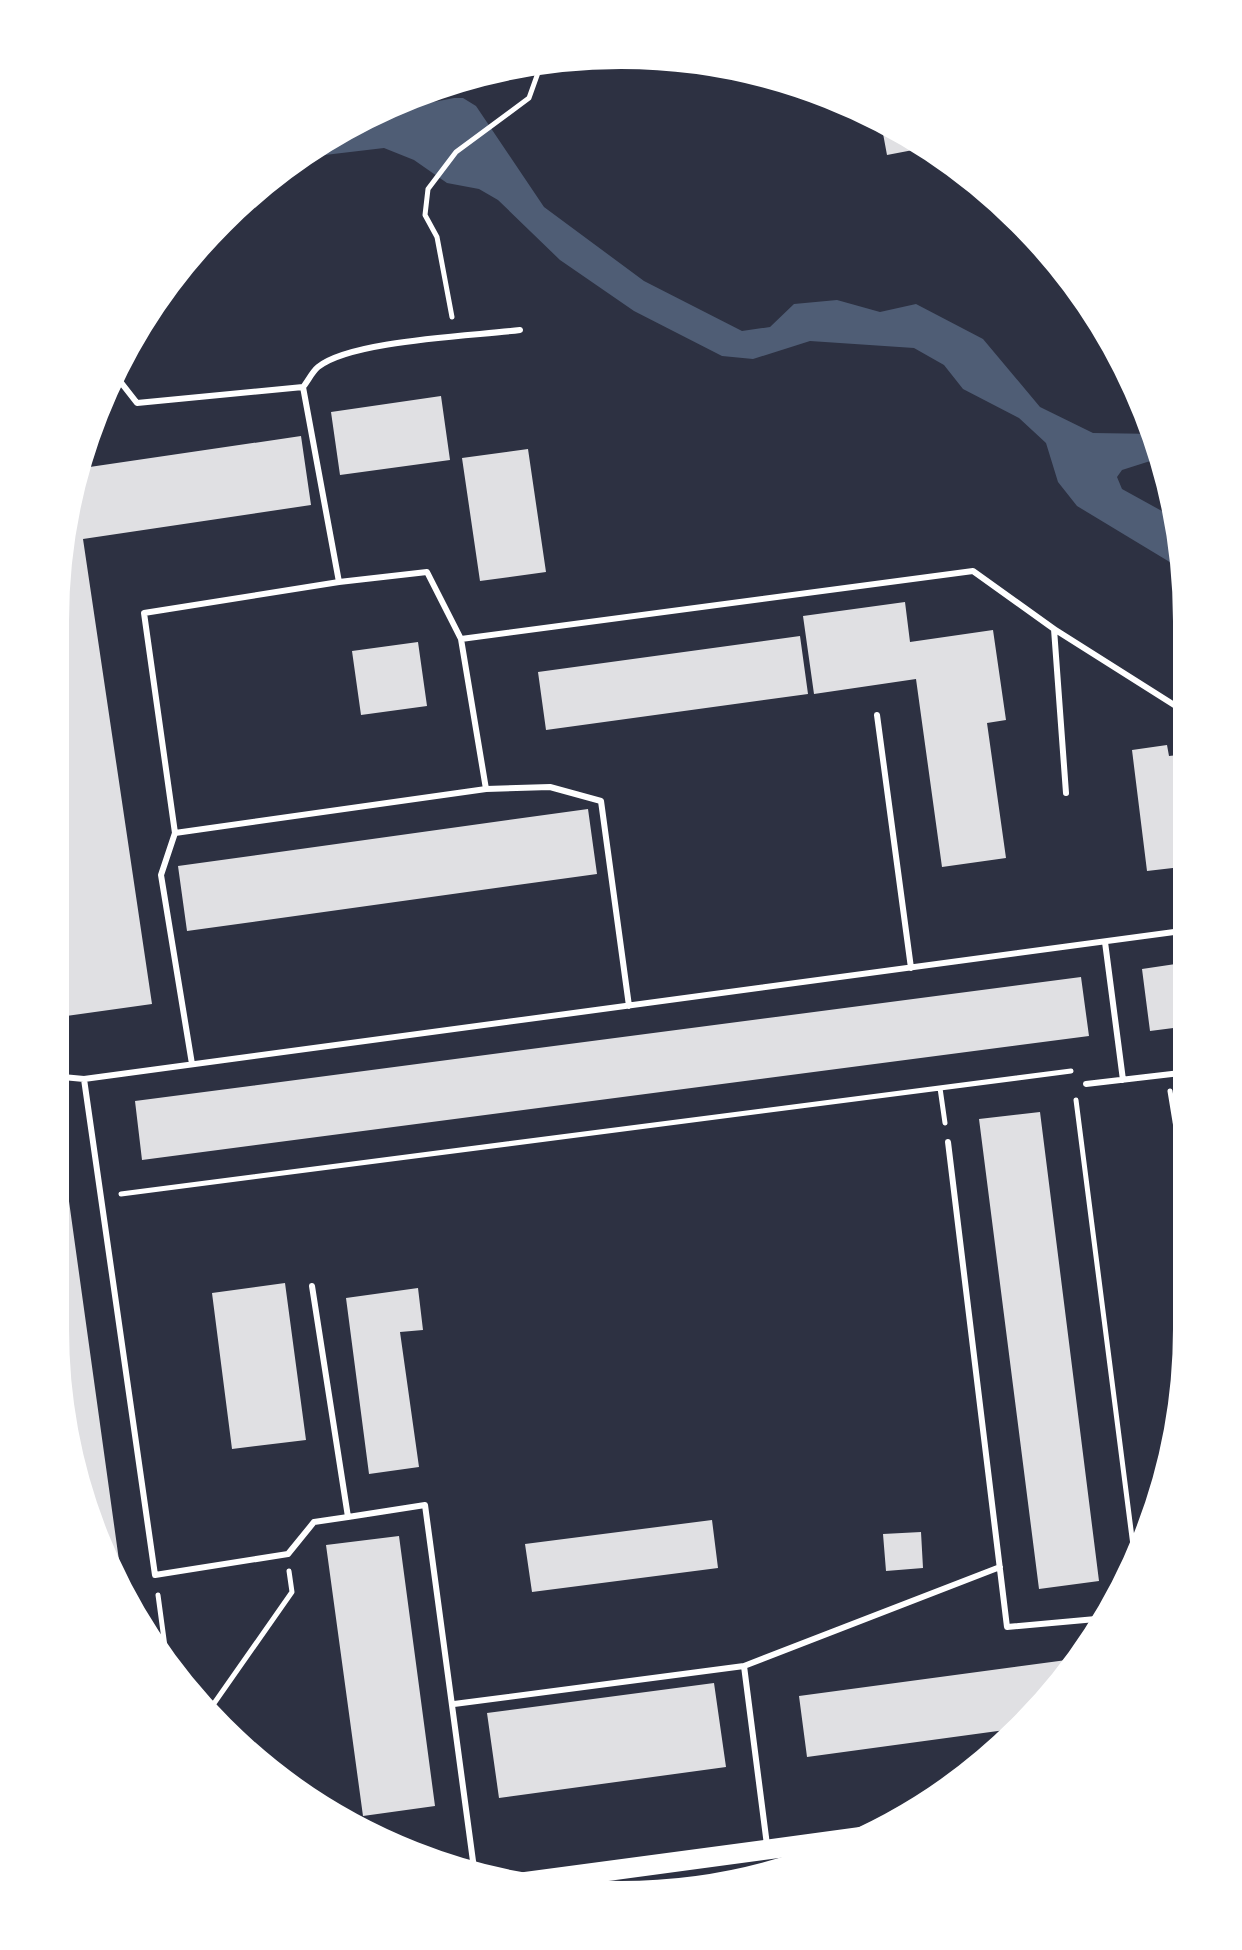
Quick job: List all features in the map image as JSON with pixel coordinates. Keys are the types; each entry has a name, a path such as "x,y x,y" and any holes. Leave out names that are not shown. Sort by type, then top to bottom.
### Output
{"main road":[{"path":"541,1880 845,1839"}],"lane":[{"path":"339,582 303,387 316,368 338,356 400,344 520,330"},
{"path":"119,380 137,403 303,387"},
{"path":"461,639 973,571 1054,629 1178,707"},
{"path":"192,1064 161,875 175,833 144,613 339,582 427,572 461,639 486,789"},
{"path":"1054,629 1066,793"},
{"path":"877,715 911,968"},
{"path":"175,833 486,789 550,787 601,801 629,1006"},
{"path":"64,1077 84,1079 1178,932"},
{"path":"1105,942 1123,1080"},
{"path":"1086,1084 1178,1074"},
{"path":"84,1079 155,1575 288,1554 314,1522 425,1505 474,1866"},
{"path":"948,1142 1007,1627 1096,1619"},
{"path":"312,1286 348,1517"},
{"path":"454,1704 744,1666 1000,1567"},
{"path":"744,1666 767,1849"}],"path":[{"path":"448,296 437,237 424,206 437,176 456,152 529,98 539,71"},
{"path":"100,1197 1072,1071 1133,1548"},
{"path":"1167,1075 1178,1140"},
{"path":"940,1088 948,1142"},
{"path":"212,1707 292,1592 288,1554"},
{"path":"155,1575 165,1648"}],"water":[{"path":"454,98 463,98 476,106 544,207 644,281 742,331 770,327 794,304 837,300 880,312 916,304 983,339 1040,407 1093,433 1145,434 1154,460 1122,470 1117,477 1122,489 1167,514 1175,566 1077,506 1058,482 1046,443 1019,418 963,389 944,365 914,348 810,341 753,359 722,356 634,311 560,260 498,200 479,189 447,183 414,160 384,148 315,156 404,108"}],"building":[{"path":"882,129 916,149 887,155"},
{"path":"441,396 450,460 340,475 331,412"},
{"path":"301,436 311,505 83,539 152,1004 64,1016 64,907 68,906 64,878 65,585 75,512 86,468"},
{"path":"528,449 546,572 480,581 462,458"},
{"path":"905,602 910,642 993,630 1006,720 987,723 1006,858 942,867 916,679 814,694 803,616"},
{"path":"800,636 808,694 546,730 538,672"},
{"path":"418,642 427,706 361,715 352,651"},
{"path":"1167,745 1169,756 1178,755 1178,867 1147,871 1132,750"},
{"path":"588,809 597,874 187,931 178,866"},
{"path":"1178,964 1178,1027 1150,1031 1142,969"},
{"path":"1081,977 1089,1036 142,1160 135,1101"},
{"path":"1040,1112 1099,1581 1039,1589 979,1119"},
{"path":"64,1165 121,1575 106,1542 83,1473 69,1402 64,1329"},
{"path":"285,1283 306,1440 232,1449 212,1293"},
{"path":"418,1288 423,1330 400,1332 419,1467 369,1474 346,1298"},
{"path":"712,1520 718,1568 532,1592 525,1544"},
{"path":"921,1532 923,1568 886,1571 883,1534"},
{"path":"399,1536 435,1806 363,1816 326,1545"},
{"path":"1069,1660 1008,1730 807,1757 799,1696"},
{"path":"714,1683 726,1767 499,1798 487,1713"}]}
